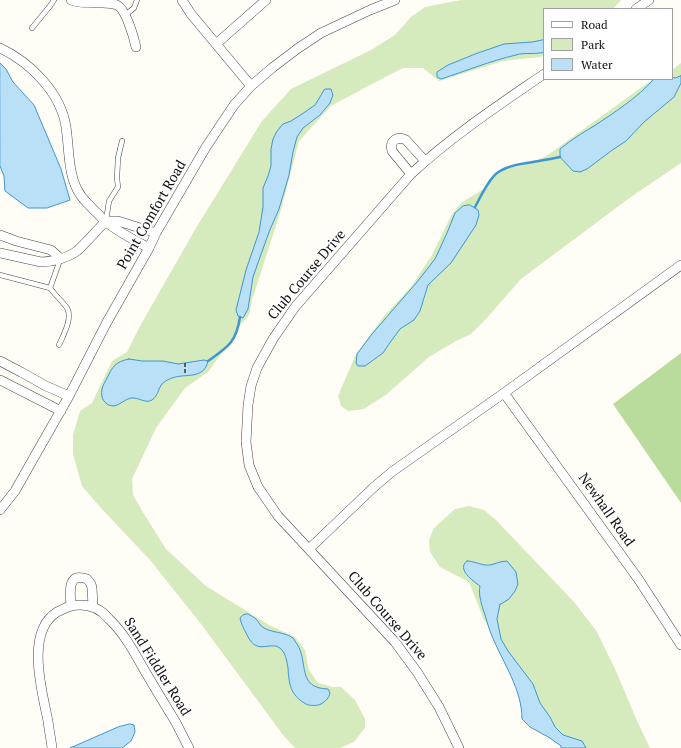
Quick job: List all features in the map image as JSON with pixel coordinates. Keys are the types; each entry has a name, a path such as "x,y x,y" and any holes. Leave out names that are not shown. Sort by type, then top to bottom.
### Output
{"street":[{"path":"70,0 76,2 112,3 119,5 133,32 136,47"},
{"path":"182,0 191,14 251,86"},
{"path":"216,44 266,0"},
{"name":"Point Comfort Road","path":"0,510 15,491 61,411 107,322 156,233 206,147 234,105 251,86 272,68 321,33 395,0"},
{"path":"637,8 649,0"},
{"path":"0,48 24,62 38,75 46,83 57,102 63,114 66,125 71,166 77,190 106,221 133,240 149,248"},
{"name":"Club Course Drive","path":"459,748 439,707 417,672 395,642 278,516 258,487 249,465 246,442 248,405 251,386 257,368 273,339 295,307 411,174 425,161 478,120 543,75"},
{"path":"411,174 392,150 391,144 394,140 403,138 406,140 425,161"},
{"path":"0,253 47,262 77,250 106,221 118,221 156,233"},
{"path":"0,235 51,250 60,258"},
{"path":"309,549 374,487 393,471 681,265"},
{"path":"0,361 46,386 69,396"},
{"path":"0,380 61,411"},
{"path":"38,399 46,386"},
{"name":"Newhall Road","path":"504,393 639,580 681,645"},
{"path":"52,748 40,679 38,649 44,626 56,613 71,606 93,606 91,584 87,579 80,577 73,579 71,583 71,606"},
{"name":"Sand Fiddler Road","path":"93,606 108,617 135,653 189,748"}],"lane":[{"path":"32,28 54,0"},
{"path":"125,16 134,8 138,0"},
{"path":"106,221 110,201 118,187 118,158 122,141"},
{"path":"50,288 60,258"},
{"path":"0,275 50,288 68,310 66,330 58,345"}],"path":[{"path":"185,363 185,375"}],"green space":[{"path":"461,0 621,0 614,8 543,8 543,56 540,57 503,61 439,81 423,68 403,68 331,106 299,141 281,210 252,300 249,315 239,327 233,341 224,350 208,372 185,388 156,428 132,479 133,495 166,549 206,586 269,625 295,637 305,650 309,670 318,683 333,687 341,687 355,700 365,719 365,728 354,742 340,748 295,748 283,735 201,624 150,560 82,486 73,454 73,435 80,411 92,403 112,361 127,352 140,326 196,228 262,121 291,89 371,50 395,35 411,17 425,7"},
{"path":"681,63 681,163 628,199 521,279 471,334 429,357 387,394 364,409 348,411 341,406 338,396 356,354 384,316 411,287 432,255 452,214 461,203 485,188 495,174 506,168 521,166 545,157 652,80 673,80 673,69"},
{"path":"681,353 681,503 613,404"},
{"path":"469,506 484,510 496,520 575,603 597,632 650,748 566,748 495,634 484,620 469,582 440,567 430,552 429,540 434,528 455,509"}],"water":[{"path":"543,40 543,52 519,54 506,57 441,79 437,77 437,72 448,65 475,54 504,44"},
{"path":"0,63 6,69 13,82 34,105 61,169 70,200 47,208 28,208 5,191 4,176 0,166"},
{"path":"681,76 681,83 674,97 644,122 626,141 587,169 580,172 573,171 560,157 560,149 626,104 653,80 673,80 673,77"},
{"path":"325,89 331,89 333,95 330,103 320,115 303,128 297,137 289,175 279,209 253,277 248,309 243,318 238,316 236,310 246,270 259,232 263,207 263,188 271,166 271,149 273,139 283,124 291,121 315,105"},
{"path":"470,205 478,210 479,215 476,225 451,263 428,285 420,311 414,320 400,329 383,353 365,366 358,366 356,363 357,354 435,259 455,213 463,206"},
{"path":"129,359 142,361 163,361 178,364 204,360 208,361 203,371 199,373 171,378 166,381 162,384 156,397 150,401 131,398 114,406 108,405 104,401 102,395 103,385 115,365"},
{"path":"467,561 492,565 502,561 507,561 516,572 518,584 515,591 509,599 500,604 497,619 501,639 508,651 533,684 540,703 555,727 563,735 582,741 586,748 561,748 561,746 550,738 530,727 522,719 519,697 488,626 481,600 480,586 464,571 464,564"},
{"path":"248,614 255,618 264,628 293,638 300,651 307,679 311,684 318,688 328,689 330,693 326,701 319,705 311,705 306,704 297,697 291,689 287,661 282,650 273,646 260,647 251,642 240,618 243,615"},
{"path":"130,724 134,725 135,732 131,741 122,748 70,748 118,727"}],"waterway":[{"path":"475,207 487,184 503,169 519,164 560,157"},
{"path":"208,361 230,344 236,333 240,317"}]}
